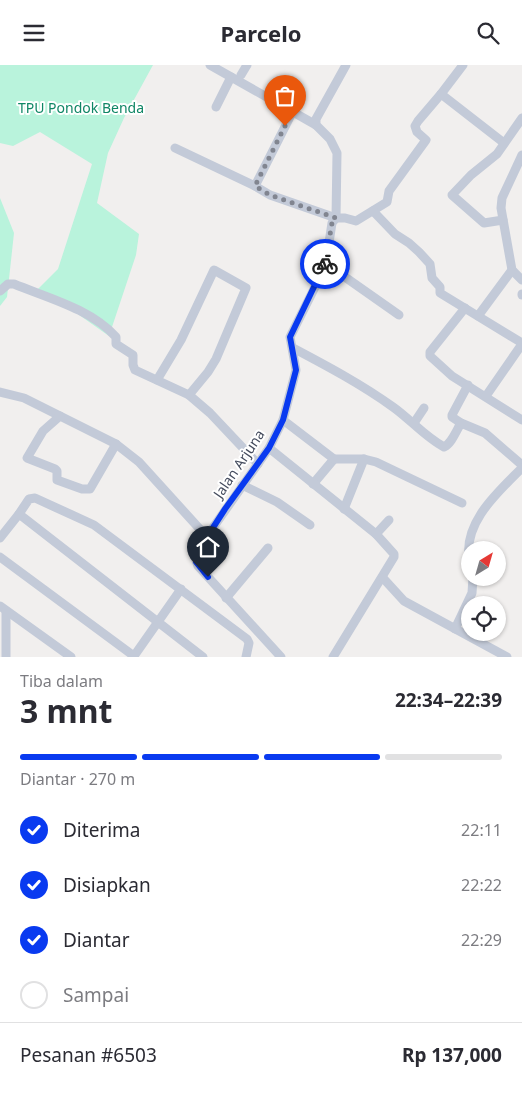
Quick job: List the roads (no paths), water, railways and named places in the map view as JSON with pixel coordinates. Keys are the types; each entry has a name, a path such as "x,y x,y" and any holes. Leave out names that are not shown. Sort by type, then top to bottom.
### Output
{"street":[{"name":"Jalan Arjuna","path":"210,65 316,125 330,139 337,153 336,218 332,223 322,271 290,337 296,370 283,420 269,448 198,549 196,557 196,562 226,598 281,657"},
{"path":"241,75 247,65"},
{"path":"316,125 316,119 346,65"},
{"path":"175,148 270,195 336,218 356,221 386,202 389,191 426,140 416,132 415,126 462,65"},
{"path":"216,107 231,77"},
{"path":"441,94 504,143"},
{"path":"255,186 293,111"},
{"path":"503,220 484,223 452,195 471,175 494,157 522,118"},
{"path":"522,155 502,198 501,208 512,270 522,280"},
{"path":"373,211 394,234 419,252 430,264 432,278 440,287 440,293 522,343 486,396"},
{"path":"325,263 399,315"},
{"path":"157,380 181,341 214,270 246,288 216,359 190,395"},
{"path":"478,316 512,270"},
{"path":"0,291 8,284 14,284 79,311 108,328 116,337 116,344 133,355 135,370 190,395 210,413 258,464"},
{"path":"465,308 430,352 430,356 452,376 522,420"},
{"path":"293,347 377,396 414,423 436,443 444,447 450,442 461,423"},
{"path":"468,385 452,415 453,418 486,433 522,466 482,512 469,541"},
{"path":"0,393 24,398 116,444 139,462 208,537"},
{"path":"414,423 424,408"},
{"path":"60,416 42,431 26,458 55,469 57,471 57,480 82,489 90,489 116,444"},
{"path":"283,420 334,459 364,459 376,462 462,503"},
{"path":"269,448 376,534 394,555 383,577 333,657"},
{"path":"312,484 334,459"},
{"path":"344,509 364,459"},
{"path":"242,485 277,502 310,525"},
{"path":"0,538 28,499 35,498 84,519 247,639 249,643 246,657"},
{"path":"18,514 203,657"},
{"path":"376,534 389,520"},
{"path":"226,598 268,548"},
{"path":"0,557 134,657 181,589"},
{"path":"383,577 404,601 507,657"},
{"path":"455,629 472,593 473,586"},
{"path":"3,609 8,656"},
{"path":"3,609 71,657"},
{"path":"484,657 490,648"}],"park label":[{"name":"TPU Pondok Benda","path":"81,108"}]}
